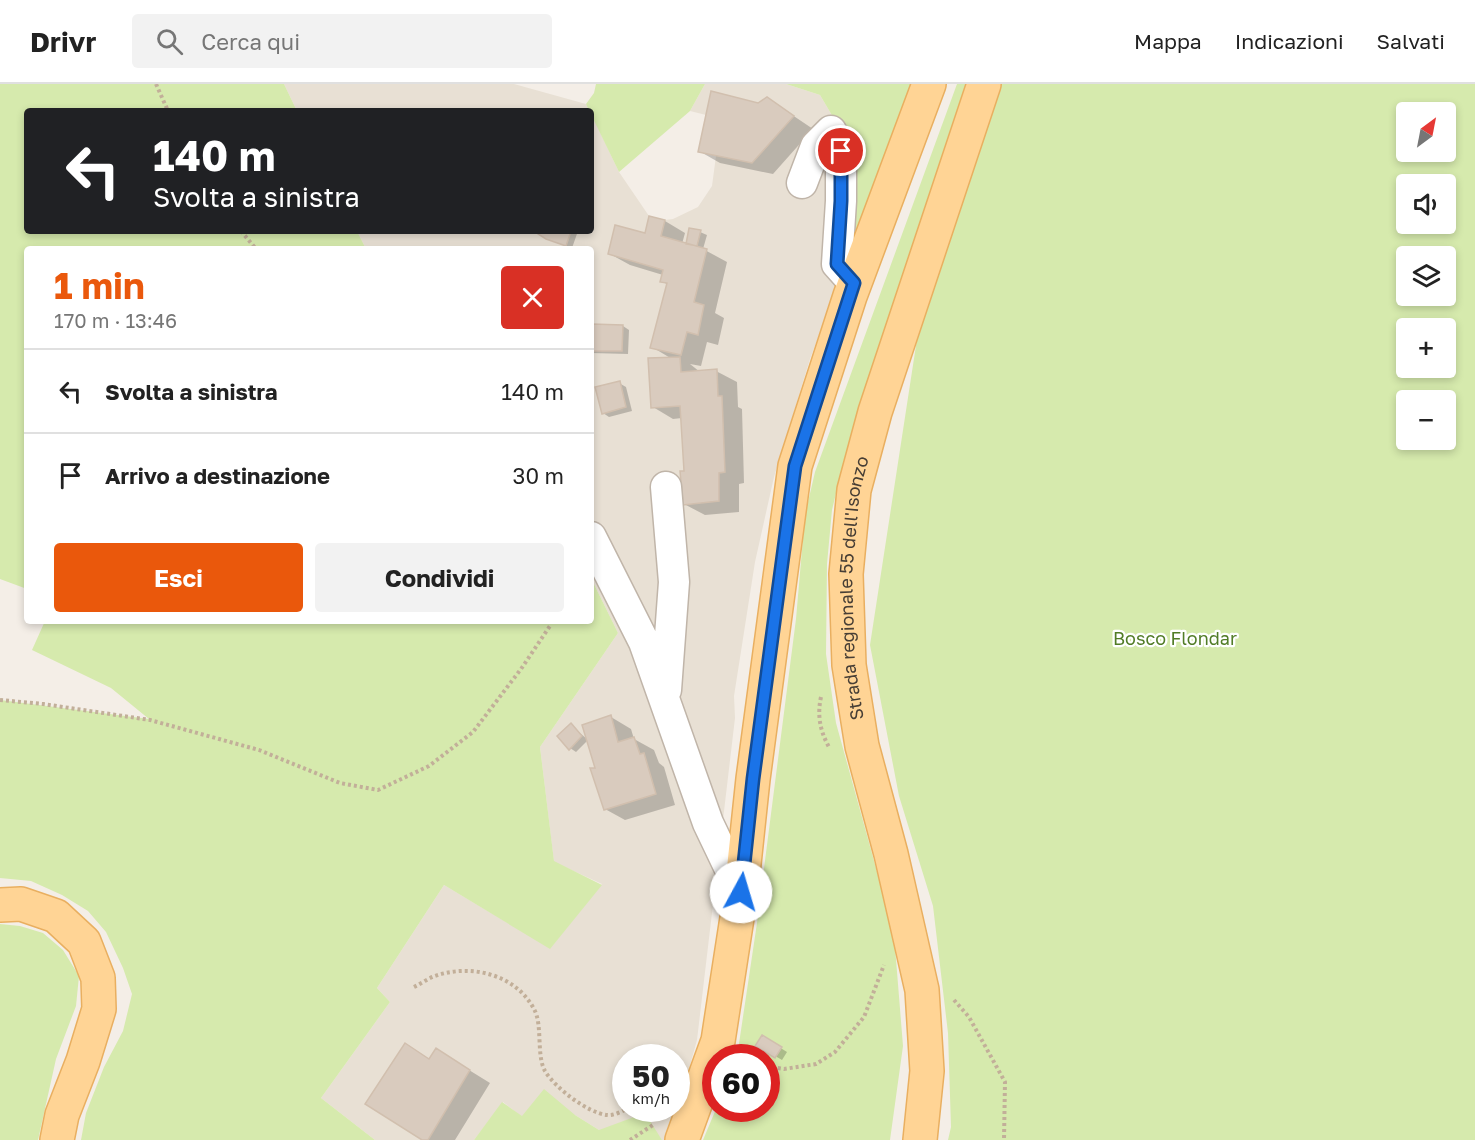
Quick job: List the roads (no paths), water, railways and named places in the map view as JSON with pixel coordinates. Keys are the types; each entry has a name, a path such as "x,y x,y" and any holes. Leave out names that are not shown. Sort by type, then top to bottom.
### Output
{"main road":[{"path":"682,1140 718,1041 741,892 753,779 795,466 854,283 929,84"},
{"name":"Strada regionale 55 dell'Isonzo","path":"920,1140 927,1071 922,990 891,854 862,746 849,665 846,574 854,490 875,412 984,84"},
{"path":"0,905 21,904 56,916 84,942 98,978 99,1009 83,1061 62,1115 57,1140"}],"street":[{"path":"802,183 816,146 831,131 841,151 837,264 854,283"},
{"path":"665,701 674,582 666,487"},
{"path":"594,543 644,642 708,823 741,892"}],"park label":[{"name":"Bosco Flondar","path":"1175,639"}]}
